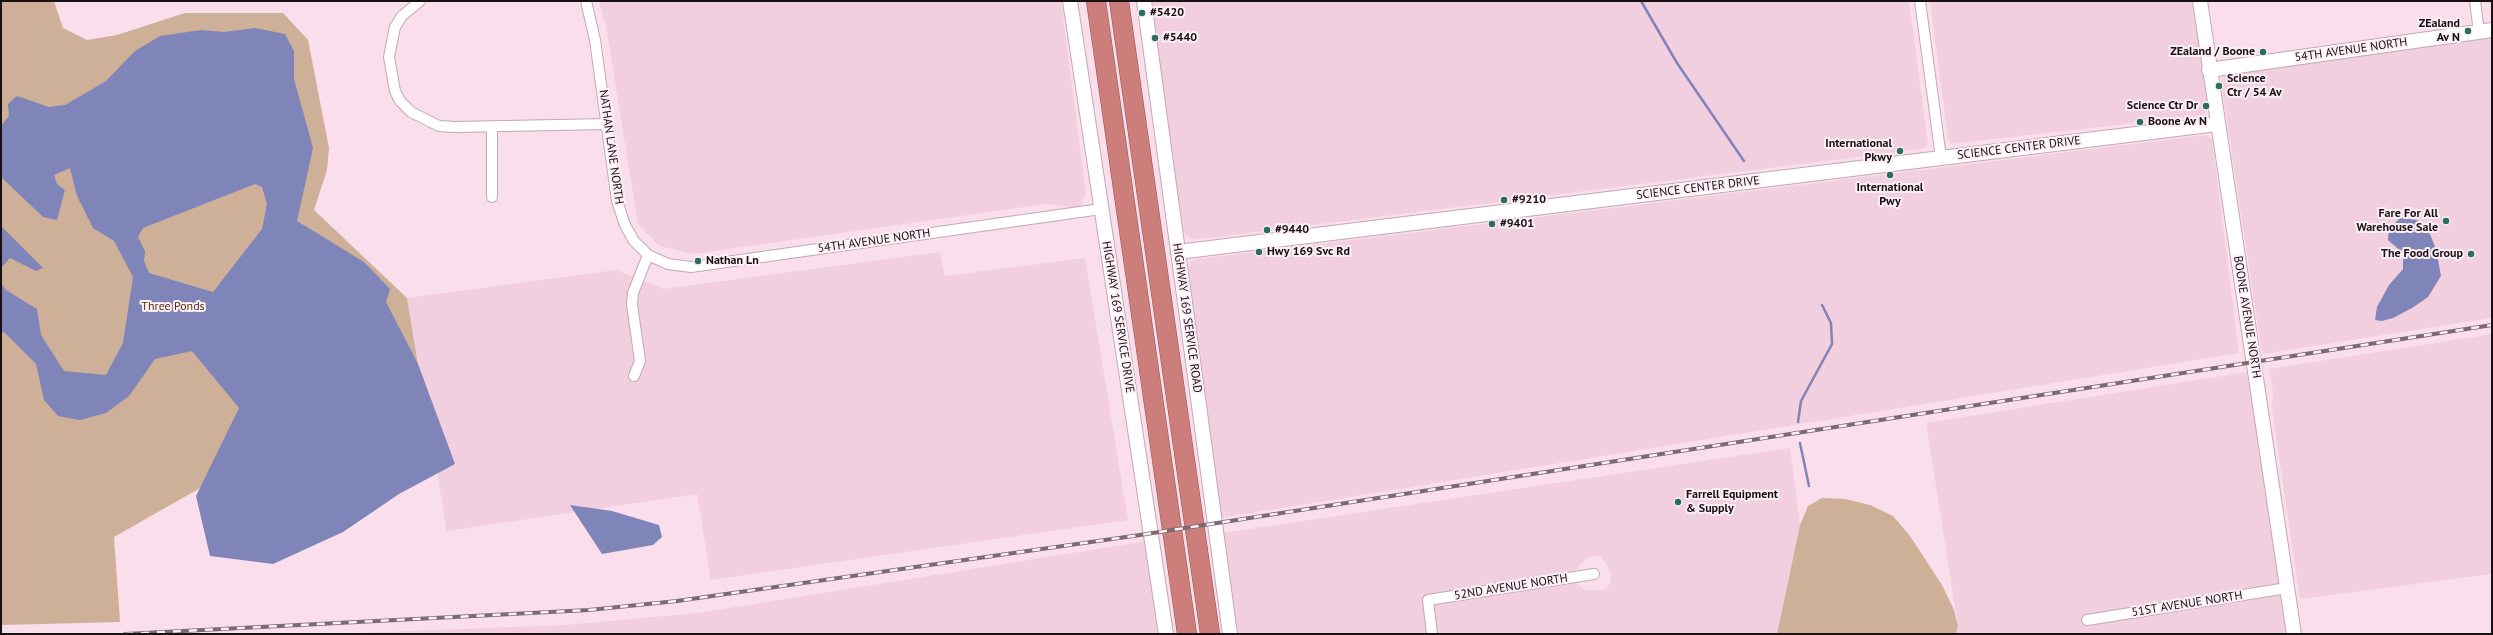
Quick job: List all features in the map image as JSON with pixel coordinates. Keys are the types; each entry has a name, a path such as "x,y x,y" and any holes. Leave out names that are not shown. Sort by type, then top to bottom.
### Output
{"highway":[{"path":"1096,1 1187,634"},
{"path":"1119,1 1210,634"}],"street":[{"path":"420,1 402,16 390,44 390,70 400,102 411,112 439,126 492,127 607,124"},
{"name":"NATHAN LANE NORTH","path":"586,1 595,40 617,201 624,225 634,240 648,256"},
{"name":"HIGHWAY 169 SERVICE DRIVE","path":"1070,1 1166,634"},
{"name":"HIGHWAY 169 SERVICE ROAD","path":"1144,1 1230,634"},
{"path":"1920,1 1941,158"},
{"name":"BOONE AVENUE NORTH","path":"2200,1 2217,124 2294,634"},
{"path":"2475,1 2486,31"},
{"name":"54TH AVENUE NORTH","path":"2209,70 2486,31"},
{"name":"SCIENCE CENTER DRIVE","path":"1178,252 2217,124"},
{"path":"492,127 492,197"},
{"name":"54TH AVENUE NORTH","path":"648,256 668,264 691,267 1101,209"},
{"path":"634,376 640,361 632,304 633,293 648,256"},
{"name":"52ND AVENUE NORTH","path":"1432,634 1428,600 1594,574"},
{"name":"51ST AVENUE NORTH","path":"2087,620 2287,588"}],"shaded area":[{"path":"599,1 1061,1 1086,194 1079,208 1046,204 694,254 659,246 638,224 606,26"},
{"path":"1152,1 1909,1 1928,144 1922,149 1192,240 1182,231"},
{"path":"1930,1 2192,1 2208,109 2204,115 1951,144 1948,139"},
{"path":"2492,36 2492,318 2262,354 2221,81 2224,76 2229,72"},
{"path":"2206,135 2212,139 2239,353 1220,518 1188,272 1191,262 1198,259"},
{"path":"940,252 945,276 1085,258 1128,520 711,580 697,494 447,531 407,298 616,270 663,289"},
{"path":"2492,334 2492,574 2300,599 2272,409 2273,392 2269,369"},
{"path":"2247,372 2287,634 1956,634 1958,626 1926,423"},
{"path":"1790,448 1800,525 1777,634 1437,634 1434,610 1435,604 1572,583 1577,583 1585,590 1604,590 1610,584 1611,577 1608,566 1601,557 1596,555 1588,557 1576,570 1571,572 1424,597 1427,634 1238,634 1223,533"},
{"path":"1147,541 1158,634 335,634 565,625 698,613"}],"green space":[{"name":"Three Ponds","path":"1,1 54,1 63,28 87,40 117,35 185,13 283,13 308,40 329,148 327,170 314,210 407,298 418,364 114,537 120,622 1,625"},
{"path":"1822,498 1845,499 1870,505 1893,516 1910,536 1942,585 1954,610 1958,626 1956,634 1777,634 1800,525 1808,506"}],"water":[{"path":"255,28 285,34 294,51 294,79 313,148 297,221 364,262 390,289 386,302 418,364 455,464 399,494 343,532 273,564 210,556 196,496 239,408 192,351 155,359 129,396 106,413 80,420 58,416 44,400 36,364 4,332 1,333 1,283 6,290 37,309 41,335 64,371 106,375 123,343 133,277 114,241 93,228 77,196 70,168 54,175 57,184 65,190 57,220 43,217 1,177 1,126 9,116 8,104 17,96 49,107 65,105 106,81 135,51 160,36 201,30 224,32","holes":["255,184 262,187 267,204 262,229 213,292 149,273 144,261 145,251 138,237 143,228"]},
{"path":"2400,218 2417,220 2429,232 2436,249 2441,276 2428,297 2412,308 2393,318 2382,321 2375,320 2377,307 2389,285 2403,269 2403,253 2388,240 2389,229"},
{"path":"1,226 43,268 36,271 10,258 1,268"},
{"path":"570,505 612,511 659,525 662,537 653,545 602,554"}],"waterway":[{"path":"1641,1 1677,63 1744,161"},
{"path":"1798,422 1801,401 1832,344 1831,323 1822,305"},
{"path":"1800,443 1809,486"}],"railway":[{"path":"125,634 589,610 677,601 1140,535 2492,325"}],"place":[{"name":"#5420","path":"1142,13"},
{"name":"ZEaland Av N","path":"2468,31"},
{"name":"#5440","path":"1155,38"},
{"name":"ZEaland / Boone","path":"2263,52"},
{"name":"Science Ctr / 54 Av","path":"2219,86"},
{"name":"Science Ctr Dr","path":"2206,106"},
{"name":"Boone Av N","path":"2140,122"},
{"name":"International Pkwy","path":"1900,151"},
{"name":"International Pwy","path":"1890,175"},
{"name":"#9210","path":"1504,200"},
{"name":"Fare For All Warehouse Sale","path":"2446,221"},
{"name":"#9401","path":"1492,224"},
{"name":"#9440","path":"1267,230"},
{"name":"Hwy 169 Svc Rd","path":"1259,252"},
{"name":"The Food Group","path":"2471,254"},
{"name":"Nathan Ln","path":"698,261"},
{"name":"Farrell Equipment & Supply","path":"1678,502"}]}
